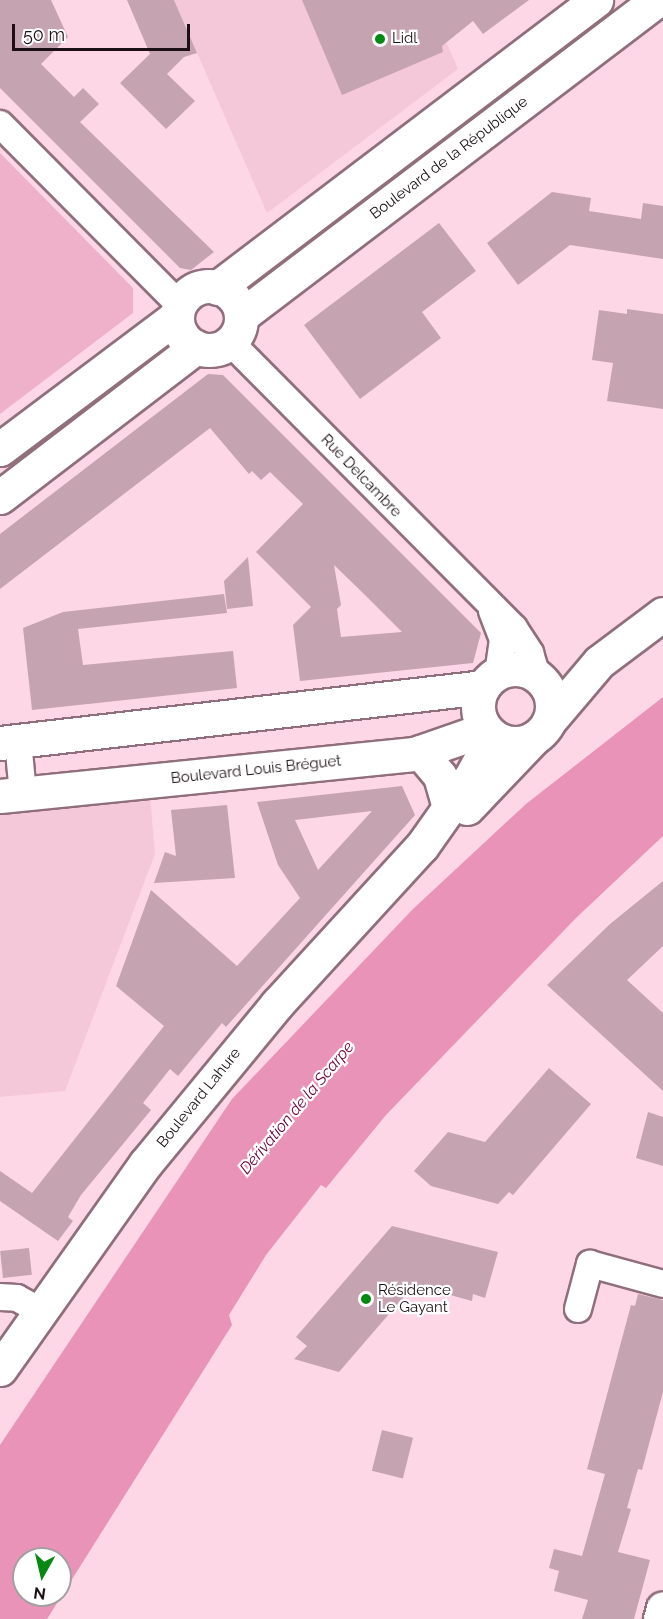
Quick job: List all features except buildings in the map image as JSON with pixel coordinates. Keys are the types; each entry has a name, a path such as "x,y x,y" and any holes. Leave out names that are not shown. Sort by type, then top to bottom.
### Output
{"main road":[{"path":"0,449 179,310 193,291 217,288 596,0"},
{"name":"Boulevard de la République","path":"235,329 657,0"},
{"path":"179,310 183,337 196,347 216,349 235,329 233,298 217,288"},
{"path":"0,497 196,347"},
{"path":"538,678 598,662 663,614"},
{"name":"Boulevard Lahure","path":"422,846 464,811 541,730 598,662"},
{"path":"521,670 538,678 551,699 541,730 513,744 490,733 478,709 491,680 521,670"},
{"name":"Boulevard Louis Bréguet","path":"9,742 491,680"},
{"name":"Boulevard Louis Bréguet","path":"12,795 420,752 490,733"},
{"name":"Boulevard Lahure","path":"0,1369 39,1310 188,1111 277,1004 422,846 449,808 490,733"},
{"path":"420,752 440,776 449,808"},
{"path":"660,1619 663,1608"}],"street":[{"path":"0,124 179,310"},
{"name":"Rue Delcambre","path":"235,329 492,610 525,643 538,678"},
{"name":"Rue Delcambre","path":"491,680 503,639 492,610"},
{"name":"Boulevard Louis Bréguet","path":"9,742 12,795"},
{"path":"578,1310 590,1264 663,1284"},
{"path":"0,1297 16,1298 39,1310"}],"shaded area":[{"path":"174,0 428,0 458,69 267,213"},
{"path":"0,153 133,288 133,313 0,414"},
{"path":"150,795 155,854 65,1091 0,1097 0,804"}],"water":[{"name":"Dérivation de la Scarpe","path":"663,697 663,836 576,918 386,1115 326,1188 321,1185 266,1255 229,1315 232,1325 72,1579 72,1547 12,1547 12,1607 55,1607 47,1619 0,1619 0,1445 232,1099 413,909 526,804"}],"place":[{"name":"Lidl","path":"380,39"},
{"name":"Résidence Le Gayant","path":"366,1299"}]}
